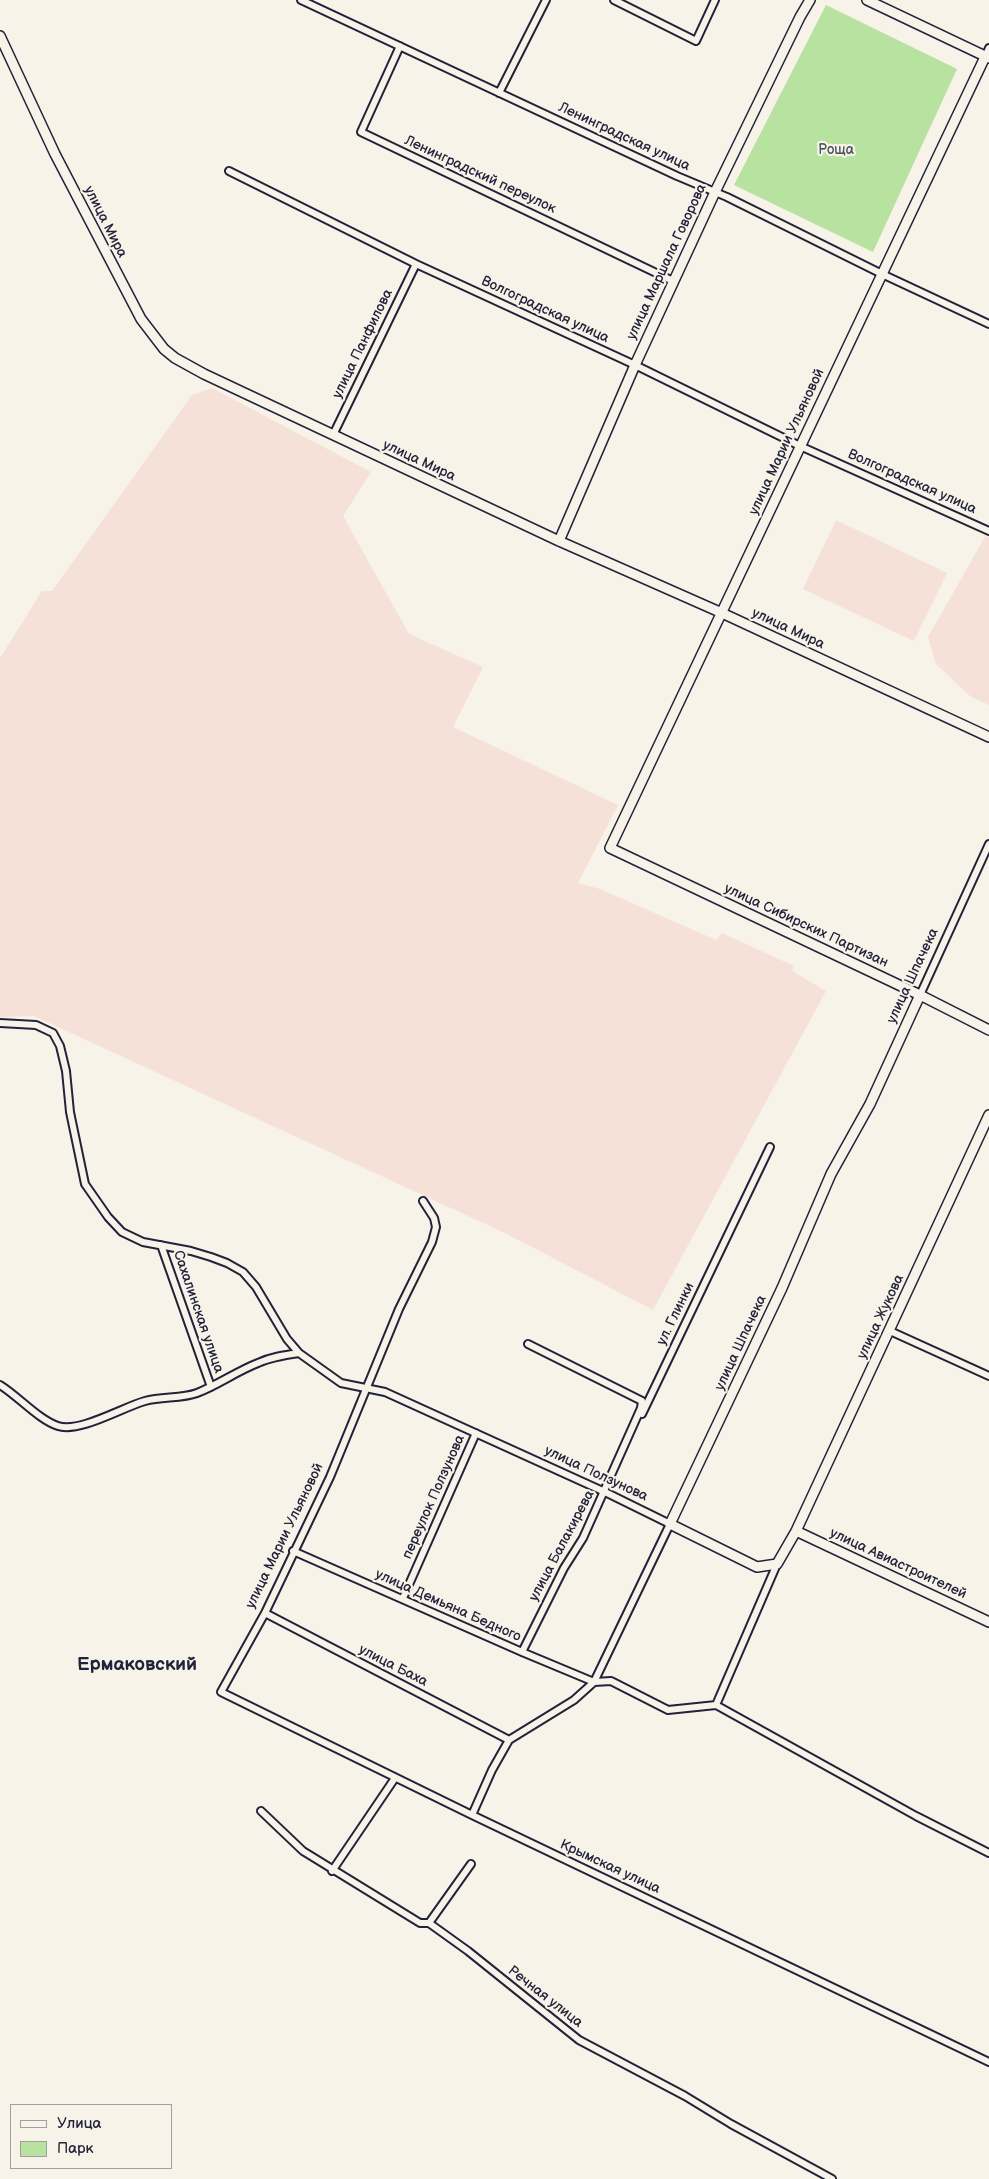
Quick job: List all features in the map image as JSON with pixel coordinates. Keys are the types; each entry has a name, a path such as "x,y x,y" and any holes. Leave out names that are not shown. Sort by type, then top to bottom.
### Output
{"street":[{"name":"Ленинградская улица","path":"301,0 715,192 989,324"},
{"path":"499,93 546,0"},
{"path":"614,0 696,41 715,0"},
{"name":"улица Маршала Говорова","path":"559,542 673,281 800,17 810,0"},
{"path":"867,0 988,54"},
{"name":"улица Мира","path":"0,36 55,154 130,301 151,334 164,349 188,366 559,542 722,614 989,737"},
{"name":"Ленинградский переулок","path":"400,46 361,132 673,281"},
{"name":"улица Марии Ульяновой","path":"610,848 988,54"},
{"name":"Волгоградская улица","path":"229,170 416,264 635,365 800,446 989,531"},
{"name":"улица Панфилова","path":"332,435 416,264"},
{"name":"улица Шпачека","path":"472,1815 492,1770 509,1740 574,1700 594,1682 782,1288 831,1174 870,1104 989,844"},
{"name":"улица Сибирских Партизан","path":"610,848 920,995 989,1030"},
{"name":"улица Ползунова","path":"0,1023 36,1025 53,1033 60,1046 66,1071 70,1112 85,1184 108,1217 122,1232 142,1242 210,1257 227,1263 243,1272 256,1287 280,1327 299,1353 341,1383 385,1392 605,1492 757,1567 777,1564"},
{"name":"улица Жукова","path":"796,1531 989,1115"},
{"name":"ул. Глинки","path":"605,1492 770,1147"},
{"name":"улица Марии Ульяновой","path":"221,1692 264,1613 330,1477 399,1309 432,1242 436,1227 431,1210 423,1201"},
{"name":"Сахалинская улица","path":"161,1245 211,1387"},
{"path":"890,1331 989,1376"},
{"name":"улица Балакирева","path":"522,1652 562,1570 583,1538 605,1492 642,1402 528,1344"},
{"path":"0,1385 16,1394 44,1419 60,1427 78,1426 144,1401 195,1394 259,1362 299,1353"},
{"name":"переулок Ползунова","path":"403,1598 476,1433"},
{"path":"796,1531 777,1564 716,1705 916,1816 989,1853"},
{"name":"улица Авиастроителей","path":"796,1531 989,1622"},
{"name":"улица Демьяна Бедного","path":"293,1550 522,1652 594,1682 610,1681 668,1710 716,1705"},
{"name":"улица Баха","path":"264,1613 509,1740"},
{"name":"Крымская улица","path":"221,1692 472,1815 989,2062"},
{"path":"332,1871 396,1778"},
{"name":"Речная улица","path":"261,1811 303,1851 332,1871 420,1923 429,1923 468,1951 580,2040 685,2096 731,2124 832,2179"},
{"path":"429,1923 471,1864"}],"shaded area":[{"path":"212,388 371,472 343,516 409,634 483,667 453,727 618,805 578,883 600,889 716,940 722,933 794,966 792,971 826,991 653,1310 505,1233 34,1016 0,1017 0,658 42,591 52,591 192,395"},
{"path":"836,520 947,573 914,641 803,589"},
{"path":"986,535 989,537 989,705 970,696 936,664 928,637"}],"green space":[{"name":"Роща","path":"826,5 957,69 873,252 734,185"}],"district":[{"name":"Ермаковский","path":"137,1665"}]}
